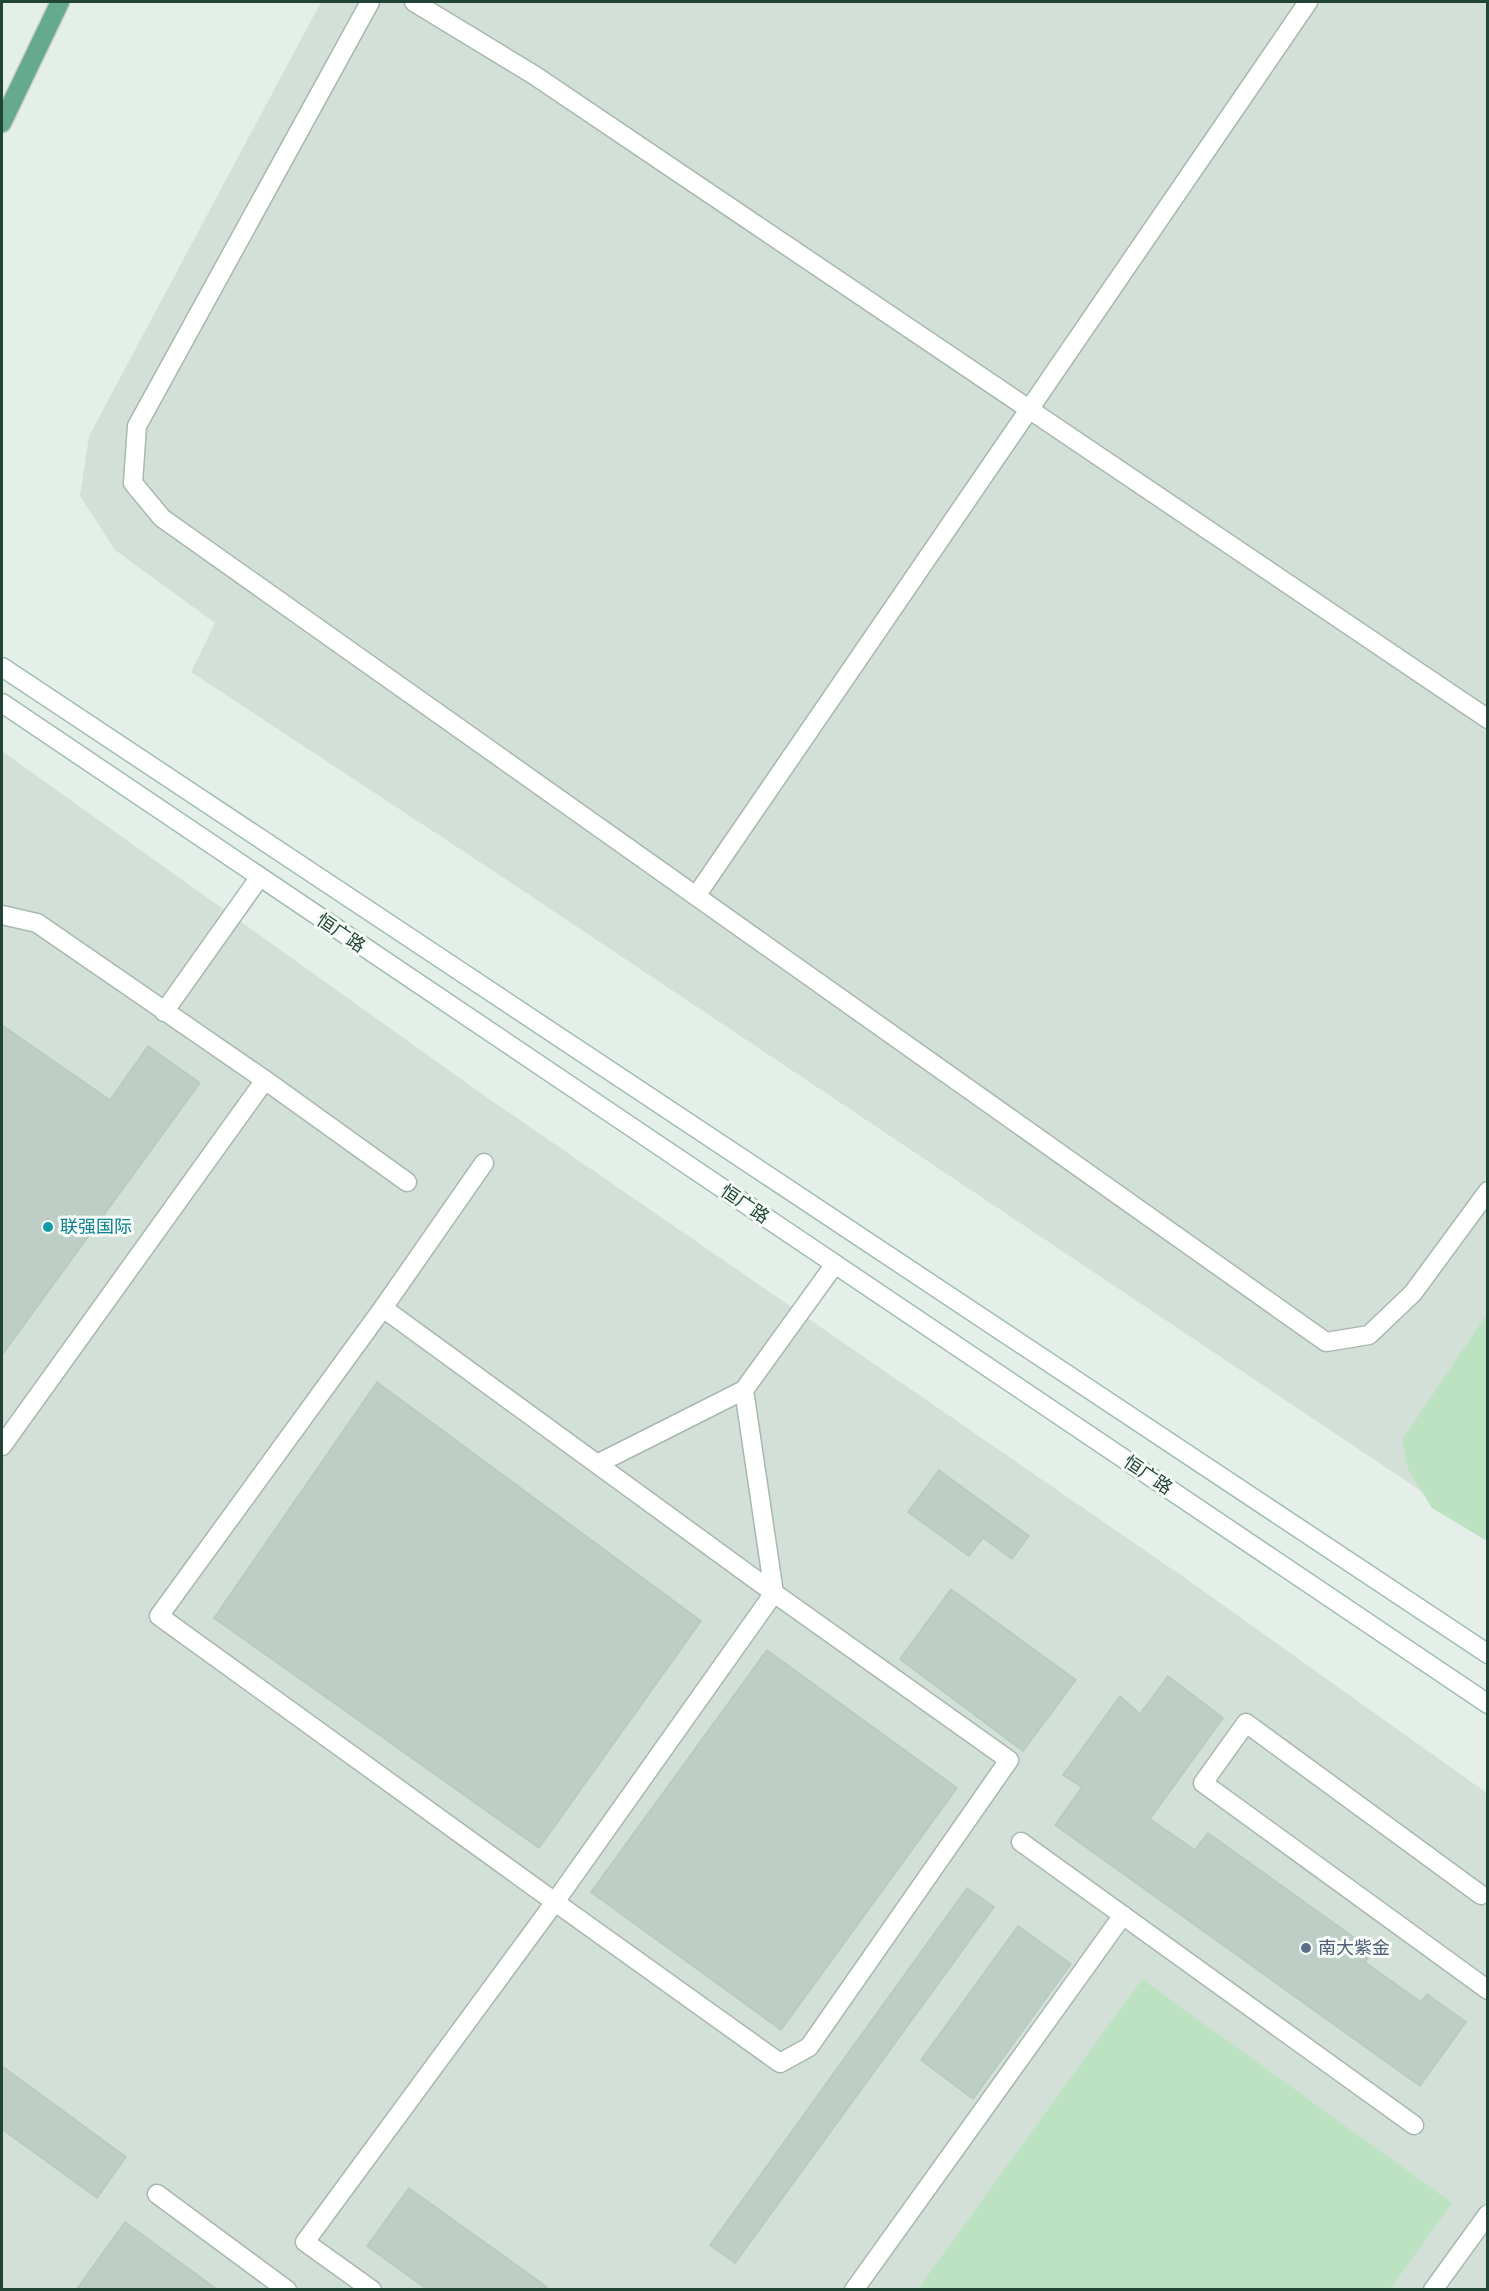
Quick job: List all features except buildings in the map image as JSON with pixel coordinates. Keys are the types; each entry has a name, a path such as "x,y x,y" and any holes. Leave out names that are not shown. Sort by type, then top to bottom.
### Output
{"main road":[{"path":"2,123 60,2"}],"street":[{"path":"370,2 137,426 134,483 162,518 1326,1342 1370,1335 1413,1293 1488,1191"},
{"path":"414,2 534,75 1488,719"},
{"path":"696,896 1308,2"},
{"name":"恒广路","path":"2,667 1488,1654"},
{"name":"恒广路","path":"2,703 1488,1704"},
{"path":"164,1012 259,878"},
{"path":"2,915 37,923 265,1080 407,1182"},
{"path":"2,1446 265,1080"},
{"path":"383,1308 774,1593 1009,1760 809,2047 780,2063 159,1616 383,1308 484,1163"},
{"path":"597,1464 744,1390 835,1264"},
{"path":"372,2289 305,2242 555,1902 774,1593 744,1390"},
{"path":"1481,1895 1246,1723 1203,1783 1488,1990"},
{"path":"1021,1842 1414,2125"},
{"path":"854,2289 1123,1915"},
{"path":"157,2194 287,2289"},
{"path":"1432,2289 1488,2214"}],"shaded area":[{"path":"321,2 1487,2 1487,1535 510,882 191,672 215,623 115,550 80,496 89,436"},
{"path":"2,751 485,1096 1182,1576 1487,1793 1487,2289 2,2289"}],"green space":[{"path":"1487,1314 1487,1541 1432,1508 1408,1469 1402,1440"},
{"path":"1142,1979 1452,2203 1390,2289 918,2289"}],"place":[{"name":"联强国际","path":"48,1227"},
{"name":"南大紫金","path":"1306,1948"}]}
